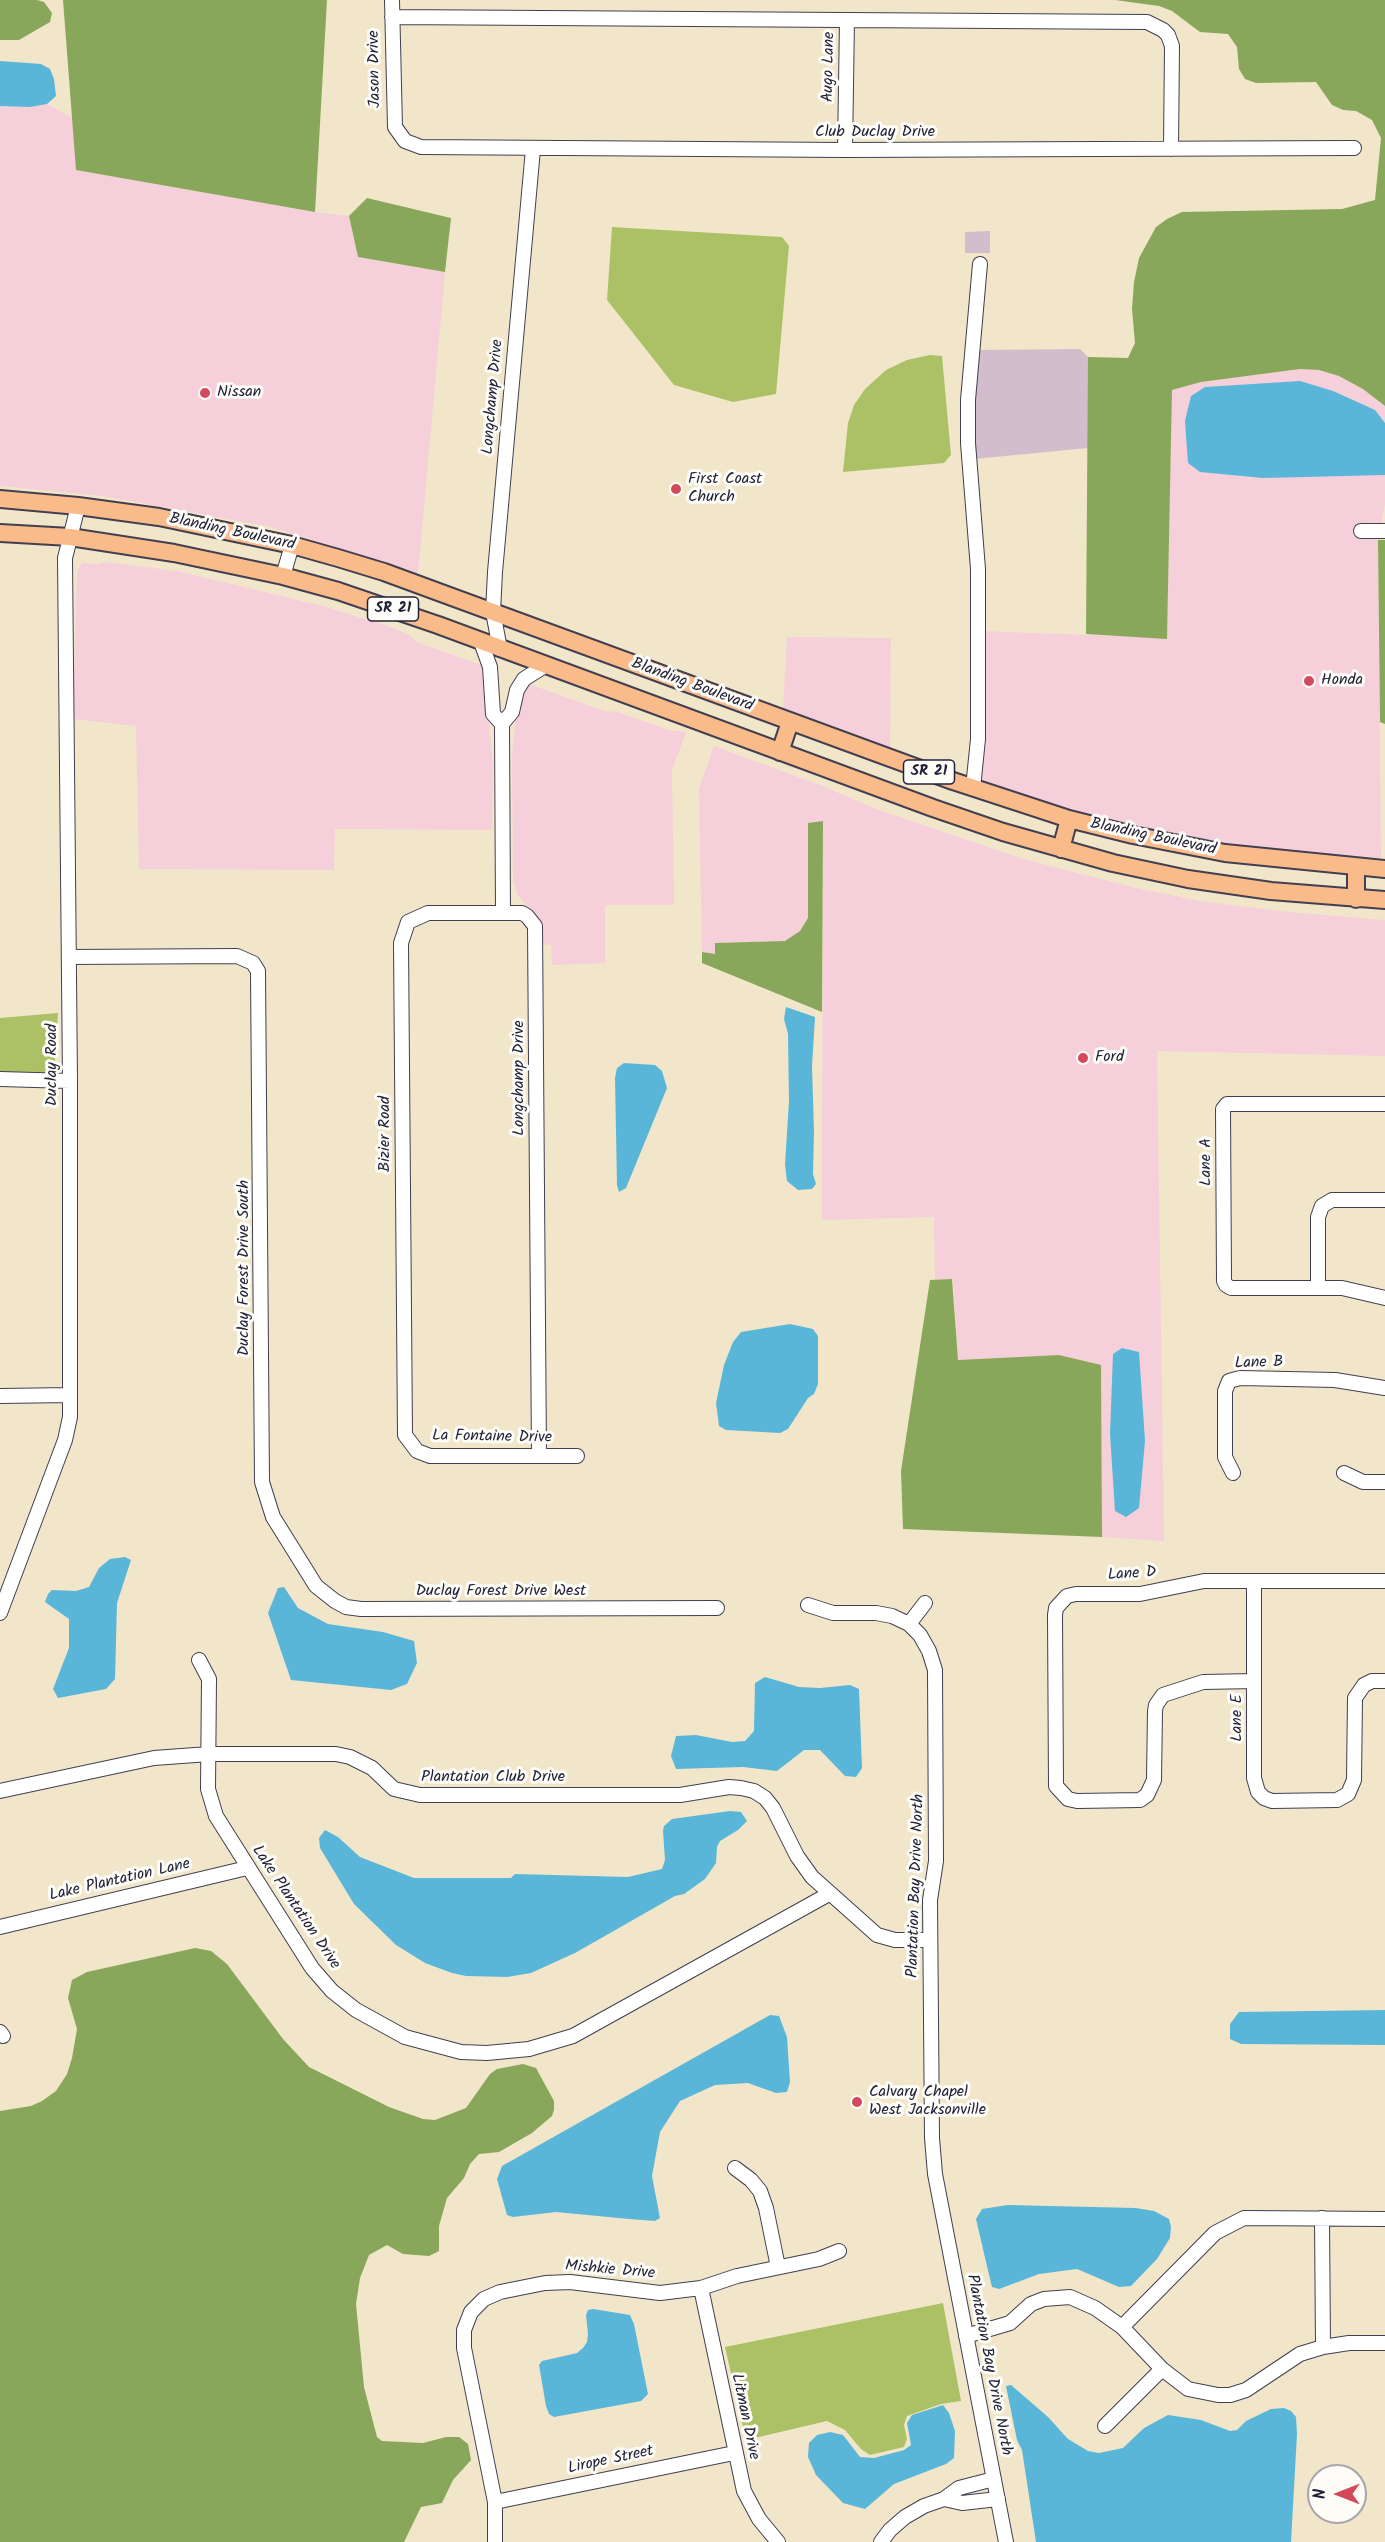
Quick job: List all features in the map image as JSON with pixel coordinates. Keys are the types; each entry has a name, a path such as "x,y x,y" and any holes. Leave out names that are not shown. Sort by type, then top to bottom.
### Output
{"main road":[{"name":"Blanding Boulevard","path":"0,500 78,506 159,517 292,545 384,572 973,788 1069,819 1185,846 1356,868 1385,869"},
{"name":"Blanding Boulevard","path":"0,533 70,537 174,553 283,576 388,608 933,808 1061,849 1113,863 1188,879 1312,896 1385,900"},
{"path":"780,752 790,722"},
{"path":"1061,849 1069,819"},
{"path":"1356,868 1356,898"}],"street":[{"name":"Jason Drive","path":"392,0 394,120 399,135"},
{"path":"392,17 1140,21 1153,24 1163,30 1172,46 1171,149"},
{"name":"Augo Lane","path":"845,150 847,20"},
{"name":"Club Duclay Drive","path":"399,135 411,145 422,147 845,150 1354,148"},
{"name":"Longchamp Drive","path":"500,649 493,612 532,148"},
{"path":"973,788 978,739 978,569 968,443 968,400 980,264"},
{"name":"Duclay Road","path":"0,1613 65,1440 70,1418 70,1081 65,558 78,506"},
{"path":"1361,531 1385,531"},
{"path":"283,576 292,545"},
{"path":"481,642 490,667 493,714 502,724"},
{"path":"503,912 502,724 512,712 517,690 524,679 546,665"},
{"name":"Longchamp Drive","path":"503,912 527,916 535,926 536,934 539,1455"},
{"name":"Bizier Road","path":"410,1444 405,1435 404,1425 401,943 408,922 428,913 503,912"},
{"name":"Duclay Forest Drive South","path":"69,957 237,956 253,963 258,971 262,1482 273,1517 302,1565"},
{"path":"0,1079 70,1081"},
{"name":"Lane A","path":"1318,1287 1231,1288 1224,1281 1223,1109 1227,1104 1385,1104"},
{"path":"1385,1200 1332,1200 1322,1206 1318,1217 1318,1287 1342,1288 1385,1298"},
{"name":"Lane B","path":"1233,1473 1225,1456 1225,1391 1229,1381 1240,1378 1335,1380 1385,1388"},
{"path":"0,1396 70,1395"},
{"name":"La Fontaine Drive","path":"410,1444 417,1451 430,1456 577,1456"},
{"path":"1344,1473 1363,1482 1385,1482"},
{"name":"Duclay Forest Drive West","path":"302,1565 324,1594 346,1607 361,1609 717,1608"},
{"name":"Lane D","path":"1055,1778 1055,1615 1061,1601 1076,1594 1140,1594 1204,1581 1385,1581"},
{"path":"1254,1581 1254,1681"},
{"path":"808,1605 833,1613 876,1613 892,1616 909,1624 925,1603"},
{"name":"Plantation Bay Drive North","path":"909,1624 920,1635 929,1651 935,1670 936,1861 930,1900 934,2174 1006,2542"},
{"name":"Lake Plantation Drive","path":"200,1660 209,1679 208,1789 211,1805 247,1868 312,1968 332,1991 356,2010 405,2037 461,2052 508,2052 573,2036 829,1894"},
{"name":"Lane E","path":"1055,1778 1061,1794 1068,1799 1140,1800 1147,1795 1154,1780 1155,1711 1163,1695 1203,1682 1254,1681 1254,1778 1258,1792 1272,1801 1337,1800 1348,1794 1354,1780 1355,1698 1364,1685 1385,1681"},
{"name":"Plantation Club Drive","path":"0,1791 154,1758 209,1754 336,1754 350,1756 372,1768 394,1789 420,1796 680,1795 729,1787 741,1788 754,1791 765,1798 773,1808 797,1856 812,1877 877,1935 895,1941 930,1940"},
{"name":"Lake Plantation Lane","path":"0,1927 247,1868"},
{"path":"735,2168 751,2180 760,2191 766,2208 778,2267"},
{"path":"1122,2327 1215,2233 1244,2218 1385,2219"},
{"path":"1322,2218 1323,2347"},
{"name":"Mishkie Drive","path":"495,2542 495,2502 464,2348 464,2330 471,2312 484,2299 500,2292 545,2283 570,2282 660,2293 702,2288 737,2276 819,2259 839,2251"},
{"name":"Litman Drive","path":"702,2288 734,2453 744,2491 759,2519 778,2542"},
{"path":"966,2336 1010,2323 1031,2304 1054,2298 1070,2297 1086,2303 1122,2327 1162,2369 1188,2389 1208,2394 1230,2395 1246,2390 1300,2354 1349,2343 1385,2343"},
{"path":"1105,2426 1162,2369"},
{"name":"Lirope Street","path":"495,2502 734,2453"},
{"path":"880,2542 905,2517 924,2506 944,2499 959,2488 994,2479"},
{"path":"944,2499 962,2503 998,2499"}],"shaded area":[{"path":"47,104 73,118 77,170 349,216 358,257 445,272 418,574 271,527 103,496 0,486 0,106 30,107"},
{"path":"990,231 990,253 965,253 965,232"},
{"path":"1080,349 1088,357 1088,448 974,459 975,350"},
{"path":"1300,369 1319,370 1339,376 1363,389 1385,406 1385,503 1378,540 1381,858 1288,853 1180,836 1038,802 979,783 982,631 1167,638 1172,390 1201,382"},
{"path":"105,562 177,571 323,606 393,628 410,635 416,642 481,665 487,678 487,708 493,763 492,830 335,829 334,870 139,869 136,726 73,719 77,571 82,563"},
{"path":"787,637 891,638 890,751 783,711"},
{"path":"529,684 604,711 618,712 669,730 686,732 672,770 674,905 605,905 605,963 552,965 551,945 543,944 542,926 517,894 513,880 512,758 517,700"},
{"path":"714,746 825,787 876,809 1023,859 1136,888 1199,901 1385,920 1385,1056 1157,1051 1164,1541 1102,1537 1101,1365 1059,1355 958,1360 953,1279 935,1280 934,1217 822,1220 823,822 808,824 808,918 800,931 786,941 715,943 715,954 702,952 699,789"}],"green space":[{"path":"0,0 44,2 52,13 50,22 19,40 0,40"},
{"path":"63,0 327,0 315,212 76,170"},
{"path":"1115,0 1385,0 1385,406 1363,389 1339,376 1319,370 1300,369 1201,382 1172,390 1167,639 1086,634 1088,357 1128,358 1135,343 1132,309 1139,258 1156,227 1182,212 1342,209 1375,200 1381,138 1372,120 1356,111 1343,110 1332,105 1316,82 1256,83 1245,79 1239,69 1237,47 1228,34 1200,32 1172,11 1159,6"},
{"path":"367,198 451,218 445,272 358,257 349,216"},
{"path":"612,227 782,237 789,246 776,394 733,402 674,385 607,300"},
{"path":"930,355 942,356 951,455 944,463 843,472 848,423 854,405 865,389 886,370 907,360"},
{"path":"1378,540 1385,540 1385,724 1380,722"},
{"path":"823,821 822,1012 702,963 702,952 715,954 715,943 785,941 800,931 808,918 808,823"},
{"path":"58,1013 54,1073 0,1072 0,1018"},
{"path":"952,1279 958,1360 1059,1355 1101,1365 1102,1537 903,1529 901,1471 930,1280"},
{"path":"195,1948 211,1951 227,1964 283,2039 309,2067 389,2107 423,2119 435,2120 466,2108 490,2074 497,2069 523,2064 536,2068 554,2101 552,2116 532,2133 499,2152 479,2154 470,2164 464,2178 447,2198 439,2226 439,2251 429,2256 403,2254 387,2245 369,2255 360,2278 356,2304 364,2387 377,2437 382,2441 423,2443 446,2437 459,2437 468,2444 471,2460 453,2480 442,2503 421,2507 404,2542 0,2542 0,2111 31,2106 42,2101 56,2091 67,2074 77,2029 68,1998 72,1980 87,1972"},
{"path":"943,2303 961,2401 941,2404 907,2416 904,2425 907,2439 904,2447 870,2455 861,2449 845,2430 827,2421 746,2440 725,2347"}],"water":[{"path":"0,61 41,64 50,69 56,96 47,104 30,107 0,106"},
{"path":"1300,381 1333,391 1375,410 1385,423 1385,475 1263,478 1200,472 1188,463 1185,421 1191,396 1205,387"},
{"path":"786,1007 815,1017 812,1066 813,1174 816,1184 812,1189 798,1190 787,1181 785,1165 789,1101 788,1034 784,1019"},
{"path":"624,1063 655,1065 662,1071 667,1088 626,1188 619,1192 615,1078 617,1068"},
{"path":"790,1324 813,1329 818,1336 818,1384 814,1394 808,1398 788,1429 780,1433 726,1430 719,1426 716,1403 724,1365 733,1342 741,1332"},
{"path":"1122,1348 1139,1352 1145,1441 1139,1508 1126,1517 1115,1511 1110,1434 1113,1354"},
{"path":"125,1557 131,1560 117,1603 115,1679 106,1689 58,1698 53,1689 69,1648 69,1619 45,1602 48,1594 52,1590 76,1591 89,1587 99,1568 110,1559"},
{"path":"284,1587 298,1608 328,1624 383,1632 414,1641 417,1663 407,1684 391,1690 291,1680 268,1613 278,1588"},
{"path":"765,1677 799,1687 820,1688 850,1685 859,1689 862,1768 856,1777 845,1776 820,1750 804,1750 777,1771 743,1767 676,1769 671,1756 676,1736 696,1735 732,1742 745,1741 754,1731 755,1683"},
{"path":"730,1811 741,1812 747,1821 738,1830 720,1841 717,1847 716,1863 705,1879 684,1894 675,1896 575,1953 531,1973 507,1977 466,1976 452,1973 425,1963 396,1945 354,1904 320,1848 319,1838 325,1830 338,1837 360,1857 414,1878 511,1878 515,1874 628,1877 662,1869 665,1860 664,1826 672,1819"},
{"path":"1385,2010 1385,2045 1241,2044 1230,2039 1230,2024 1239,2012"},
{"path":"770,2015 779,2016 787,2037 790,2082 787,2092 776,2093 748,2083 715,2085 680,2101 660,2132 652,2176 660,2218 655,2221 556,2212 513,2217 507,2215 497,2179 502,2166"},
{"path":"1008,2205 1136,2208 1154,2211 1169,2219 1170,2238 1157,2259 1131,2286 1119,2287 1077,2269 1039,2274 999,2289 992,2287 976,2219 982,2209"},
{"path":"588,2310 630,2315 634,2324 648,2394 641,2401 554,2417 549,2414 546,2406 539,2365 542,2361 577,2353 583,2348 588,2334 586,2315"},
{"path":"1011,2385 1048,2417 1068,2439 1088,2451 1099,2453 1123,2448 1144,2428 1168,2415 1201,2420 1230,2431 1237,2430 1246,2421 1271,2409 1284,2408 1291,2411 1296,2417 1297,2434 1291,2542 1036,2542 1022,2450 1017,2440 1006,2386"},
{"path":"943,2405 949,2413 955,2431 954,2458 946,2464 894,2484 865,2509 843,2503 816,2475 808,2457 809,2443 817,2435 830,2432 843,2435 860,2457 874,2458 904,2450 911,2445 907,2423 912,2415"}],"place":[{"name":"Nissan","path":"205,393"},
{"name":"First Coast Church","path":"676,489"},
{"name":"Honda","path":"1309,681"},
{"name":"Ford","path":"1083,1058"},
{"name":"Calvary Chapel West Jacksonville","path":"857,2102"}]}
